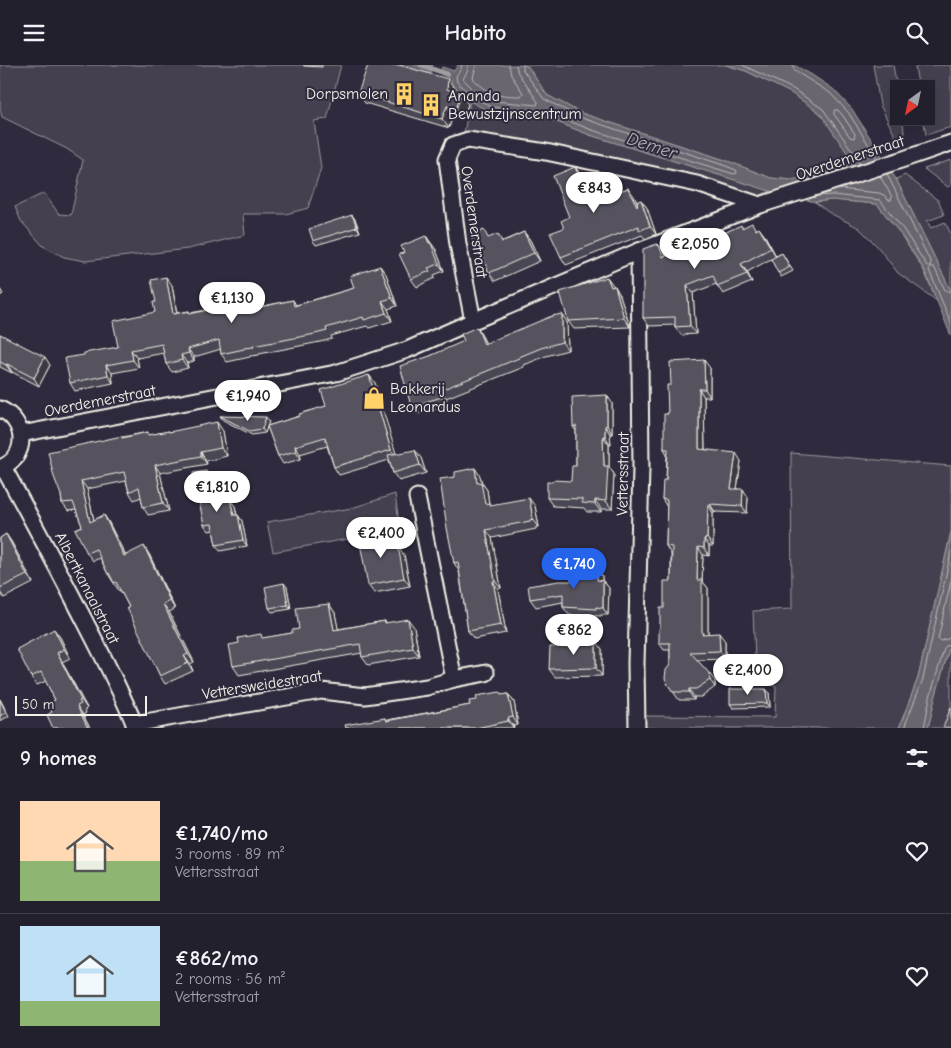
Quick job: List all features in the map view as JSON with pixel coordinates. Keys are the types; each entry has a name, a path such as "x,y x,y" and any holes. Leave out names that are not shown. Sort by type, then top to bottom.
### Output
{"street":[{"name":"Overdemerstraat","path":"472,321 458,244 447,159 453,145 468,139 546,152 697,184 760,205"},
{"name":"Overdemerstraat","path":"21,434 336,373 407,350 639,251 760,205 951,143"},
{"name":"Vettersstraat","path":"636,728 641,468 639,251"},
{"path":"0,409 8,413 16,422 21,434 21,444 17,453 11,461 2,467"},
{"name":"Albertkanaalstraat","path":"2,467 24,504 99,647 135,726"},
{"path":"417,497 454,679"},
{"name":"Vettersweidestraat","path":"135,726 321,691 365,696 428,687 454,679 486,673"}],"shaded area":[{"path":"0,65 341,65 327,119 314,121 321,168 308,208 286,214 243,214 245,235 188,249 85,261 64,257 43,246 21,221 15,207 44,193 59,214 71,215 83,160 67,149 2,117 0,108"},
{"path":"523,65 726,65 746,71 791,93 820,113 855,163 809,177 791,180 771,178 725,160 581,113 547,95 528,67"},
{"path":"873,65 893,65 896,80 890,80 890,125 903,125 905,139 897,140 880,105"},
{"path":"951,65 951,127 926,135 924,125 935,125 935,80 917,80 915,67"},
{"path":"470,101 491,112 547,118 590,135 771,191 756,197 701,179 464,133"},
{"path":"951,160 951,185 948,187 924,169"},
{"path":"905,175 939,201 944,215 927,221 931,228 945,222 951,234 951,291 896,179"},
{"path":"832,200 877,204 899,232 923,269 937,301 898,273 877,246 859,228 828,212 815,202"},
{"path":"791,453 951,466 951,532 918,678 899,728 643,728 643,716 775,717 776,686 756,683 753,611 792,609"},
{"path":"395,494 400,530 273,552 267,522 352,508"},
{"path":"951,642 951,728 928,728 935,698"}],"water":[{"path":"399,65 433,65 429,77"},
{"path":"458,65 523,65 528,67 547,95 581,113 725,160 771,178 792,180 809,177 854,163 820,113 791,93 746,71 726,65 794,65 833,89 852,109 896,179 951,291 951,336 924,269 877,204 832,200 815,202 770,191 590,135 547,118 490,112 470,101 455,87 450,85 452,79 440,74 442,67 454,71"},
{"path":"951,532 951,642 928,728 899,728 918,678"}],"building":[{"path":"368,65 399,65 448,79 447,89 461,95 456,109 447,106 442,119 358,93"},
{"path":"575,167 585,192 599,187 601,194 619,188 620,191 628,188 637,206 638,201 641,200 650,226 639,231 639,226 561,257 550,233 564,228 561,221 569,217 553,176"},
{"path":"352,215 357,227 313,241 309,229"},
{"path":"752,223 756,230 759,228 771,248 741,264 747,274 717,286 713,275 687,285 690,326 675,327 675,317 643,318 643,249 657,244 663,257 701,244 741,225 742,228"},
{"path":"484,230 488,238 498,234 502,242 524,232 534,253 489,273 481,252 478,253 471,236"},
{"path":"426,236 429,243 431,243 439,264 428,268 430,271 411,279 399,254 404,253 401,246"},
{"path":"782,253 790,267 778,273 771,259"},
{"path":"380,266 392,298 382,301 386,313 364,320 363,317 326,328 327,331 315,334 221,354 219,340 188,349 189,353 181,355 182,360 166,364 162,344 131,350 133,360 106,365 108,375 70,383 65,358 118,347 113,321 155,312 153,302 156,302 151,280 166,277 173,314 189,311 189,314 245,303 246,310 293,300 294,306 354,288 350,276"},
{"path":"607,277 611,287 615,286 624,318 568,321 560,292"},
{"path":"562,314 562,342 541,348 441,390 442,397 411,406 400,366 430,356 464,341 461,334 477,327 484,344 552,316"},
{"path":"0,334 45,357 34,378 0,362"},
{"path":"704,360 705,389 699,389 699,449 736,453 731,489 743,489 742,506 708,505 707,538 704,539 704,548 698,547 697,580 702,580 702,634 719,633 720,651 690,652 709,673 710,680 696,689 689,689 689,692 673,692 665,678 666,670 670,665 670,643 659,643 660,608 664,608 664,581 671,581 672,547 666,546 667,500 662,499 663,480 666,480 668,449 664,449 664,414 668,414 667,385 671,385 670,362"},
{"path":"369,375 391,450 334,467 325,437 295,446 296,451 278,456 267,426 326,406 321,390"},
{"path":"607,395 607,425 605,426 605,436 603,436 604,466 608,466 606,501 595,500 595,504 582,503 582,499 547,498 547,482 552,482 553,480 571,481 572,466 576,466 576,426 573,427 572,397"},
{"path":"220,416 266,417 262,429 249,431"},
{"path":"217,422 221,448 201,452 201,456 155,465 163,503 143,507 139,487 129,492 124,472 81,481 90,522 104,515 124,556 144,546 170,601 163,604 188,654 184,656 188,663 160,676 116,582 114,583 108,574 96,549 87,553 75,529 82,526 73,502 62,503 48,452 122,436 122,438 148,432 148,435 169,432"},
{"path":"415,450 420,465 393,473 388,455"},
{"path":"475,468 477,483 481,482 485,504 489,503 490,505 529,498 533,519 486,530 501,625 468,631 458,562 454,563 440,479 455,477 455,472"},
{"path":"206,471 213,504 230,500 234,515 238,515 243,540 216,545 212,524 204,525 193,473"},
{"path":"393,532 396,547 398,546 404,578 368,585 359,538"},
{"path":"6,534 27,575 0,588 0,538"},
{"path":"573,569 597,569 597,580 603,581 603,608 563,607 563,594 530,599 528,586 559,581 573,581"},
{"path":"284,583 288,605 269,608 265,587"},
{"path":"329,604 334,630 408,619 413,648 362,657 360,644 233,666 229,645 239,643 238,638 261,634 262,638 292,633 292,630 299,629 296,608"},
{"path":"54,629 64,649 57,653 81,700 79,701 81,704 77,706 88,728 53,728 47,715 52,712 48,704 55,700 41,672 31,677 17,649"},
{"path":"570,640 596,641 596,668 549,669 550,647 570,646"},
{"path":"730,689 766,689 767,703 730,704"},
{"path":"500,692 501,695 508,694 513,717 508,718 508,721 476,728 346,728 345,725 385,718 386,721 470,705 469,701 477,700 476,696"},
{"path":"0,700 6,712 0,716"},
{"path":"951,707 951,728 943,728"}],"waterway":[{"name":"Demer","path":"421,65 447,74"}],"place":[{"name":"Dorpsmolen","path":"404,94"},
{"name":"Ananda Bewustzijnscentrum","path":"431,105"},
{"name":"Bakkerij Leonardus","path":"374,398"}]}
